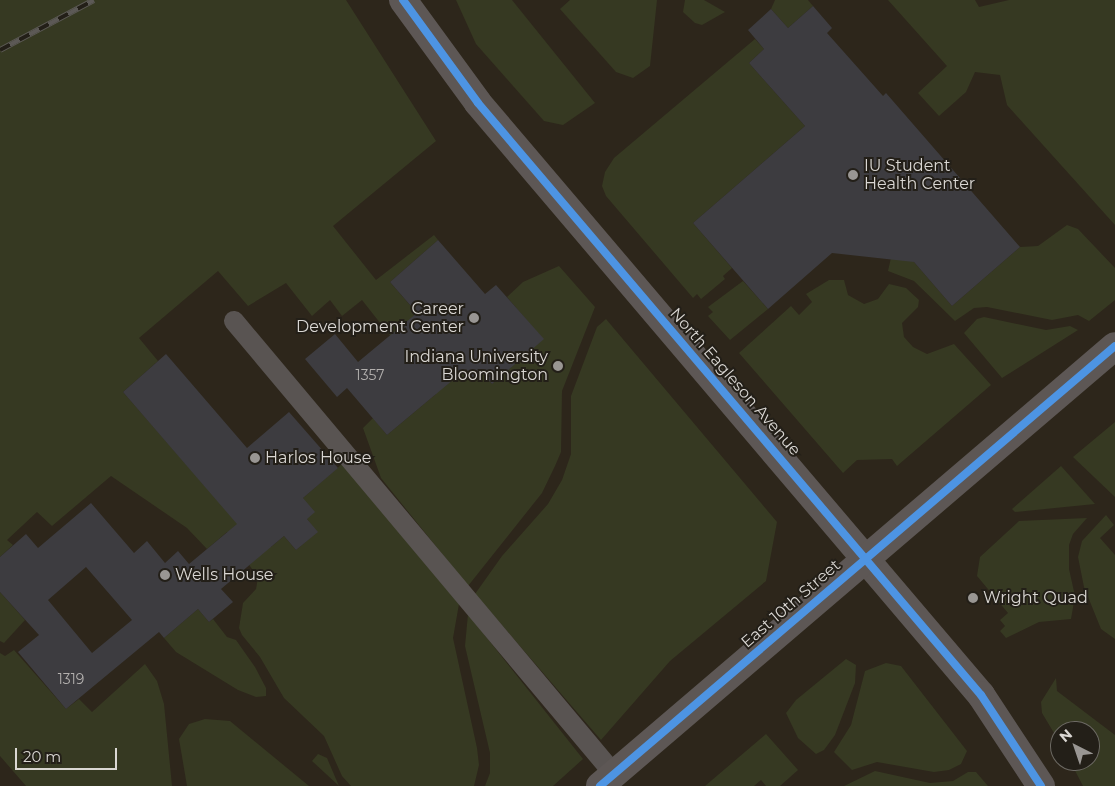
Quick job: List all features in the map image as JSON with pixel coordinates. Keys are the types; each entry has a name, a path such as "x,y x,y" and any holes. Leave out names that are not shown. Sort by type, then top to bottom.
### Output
{"street":[{"name":"North Eagleson Avenue","path":"402,0 478,103 867,557 981,695 1041,786"},
{"name":"East 10th Street","path":"607,780 1115,346"}],"lane":[{"path":"234,321 607,780"}],"shaded area":[{"name":"Indiana University Bloomington","path":"0,0 1115,0 1115,786 0,786"}],"green space":[{"path":"0,0 346,0 436,141 333,226 376,280 434,235 438,240 390,282 473,378 481,372 492,384 543,339 507,297 523,282 559,266 595,307 562,391 561,452 555,466 542,493 468,586 381,478 363,428 373,418 387,435 436,394 362,300 342,316 330,300 312,316 286,283 248,306 218,271 139,338 158,361 123,392 218,501 271,547 284,536 296,550 317,532 307,519 303,498 342,464 459,604 453,638 477,748 479,765 474,786 351,786 342,776 324,736 284,698 260,657 242,635 239,628 243,603 256,589 258,578 227,532 207,549 187,528 111,476 52,526 37,512 7,540 13,545 0,557"},
{"path":"456,0 512,0 595,103 563,125 544,121 476,44"},
{"path":"570,0 657,0 650,66 633,78 616,72 560,9"},
{"path":"685,0 704,0 725,12 702,25 695,23 683,12"},
{"path":"775,0 808,0 813,6 788,28 771,9"},
{"path":"888,0 975,0 979,7 1009,0 1115,0 1115,225 1007,105 1000,75 975,72 966,92 939,116 918,93 947,66"},
{"path":"755,39 764,49 749,63 805,126 693,223 732,268 723,276 725,279 701,299 697,294 693,298 606,196 602,186 605,172 614,158"},
{"path":"1067,225 1078,229 1115,268 1115,300 1089,321 1078,315 1052,320 987,307 974,308 955,321 914,281 888,271 895,240 952,306 1020,247 1038,246"},
{"path":"829,280 844,280 848,295 864,304 878,299 889,284 906,288 919,300 918,307 902,323 904,337 913,347 927,354 954,344 991,385 897,466 892,459 857,460 843,473 739,353 791,306 799,315 812,302 806,294"},
{"path":"743,281 768,309 730,340 708,316 713,312 708,307"},
{"path":"984,317 1046,330 1070,326 1078,330 1002,378 964,333 977,319"},
{"path":"606,319 777,522 766,581 670,661 601,740 475,594 502,556 548,504 562,480 571,454 571,396 597,327"},
{"path":"1115,422 1115,497 1073,457"},
{"path":"1061,466 1095,504 1015,512 1012,509"},
{"path":"1106,515 1114,525 1100,538 1115,555 1115,639 1101,629 1084,587 1078,557 1082,541"},
{"path":"1087,518 1073,534 1069,545 1069,569 1075,596 1071,619 1039,622 1006,638 1000,631 1005,626 1000,620 1008,613 977,576 980,557 1019,521"},
{"path":"0,592 25,620 4,643 0,641"},
{"path":"198,609 209,622 213,619 227,637 236,640 255,667 266,688 266,696 256,697 238,690 176,652 164,638"},
{"path":"468,614 583,759 553,786 485,786 490,773 490,753 465,646"},
{"path":"14,650 66,709 79,699 92,712 145,664 157,681 164,704 172,786 26,786 0,756 0,653 5,656"},
{"path":"846,659 856,665 855,683 835,735 824,750 816,754 798,738 786,713 796,700"},
{"path":"886,663 901,666 967,751 961,764 949,770 934,772 877,762 852,770 834,752 851,725 865,671"},
{"path":"1056,678 1057,691 1097,721 1050,721 1050,726 1042,713 1041,702"},
{"path":"205,719 230,721 309,786 187,786 179,739 189,724"},
{"path":"1100,724 1115,735 1115,786 1083,786 1075,771 1100,771"},
{"path":"766,734 798,770 780,786 766,786 761,780 754,786 705,786"},
{"path":"318,754 327,758 339,786 312,761"},
{"path":"875,771 930,783 953,781 968,772 976,772 988,786 844,786"}],"building":[{"name":"IU Student Health Center","path":"813,6 832,28 827,33 883,96 886,93 1020,247 952,306 914,262 832,253 768,309 693,223 805,126 749,63 764,49 748,30 771,9 788,28"},
{"path":"438,240 485,294 496,285 544,339 492,384 481,372 473,378 466,369 387,435 347,388 337,397 305,359 335,334 358,362 417,313 390,282"},
{"path":"166,354 247,448 289,412 338,468 303,498 315,512 307,519 318,532 296,550 284,536 221,589 233,602 209,622 198,609 164,638 159,632 66,709 18,652 39,635 0,592 0,557 26,534 38,548 91,503 134,553 147,541 165,563 178,551 189,564 237,524 123,392","holes":["86,567 132,620 92,653 48,600"]}],"railway":[{"path":"0,50 94,0"}],"cycle path":[{"path":"403,0 478,103 981,695 1041,786"},
{"path":"600,786 1115,346"}],"place":[{"name":"IU Student Health Center","path":"853,175"},
{"name":"Career Development Center","path":"474,318"},
{"name":"Indiana University Bloomington","path":"558,366"},
{"name":"Harlos House","path":"255,458"},
{"name":"Wells House","path":"165,575"},
{"name":"Wright Quad","path":"973,598"}]}
